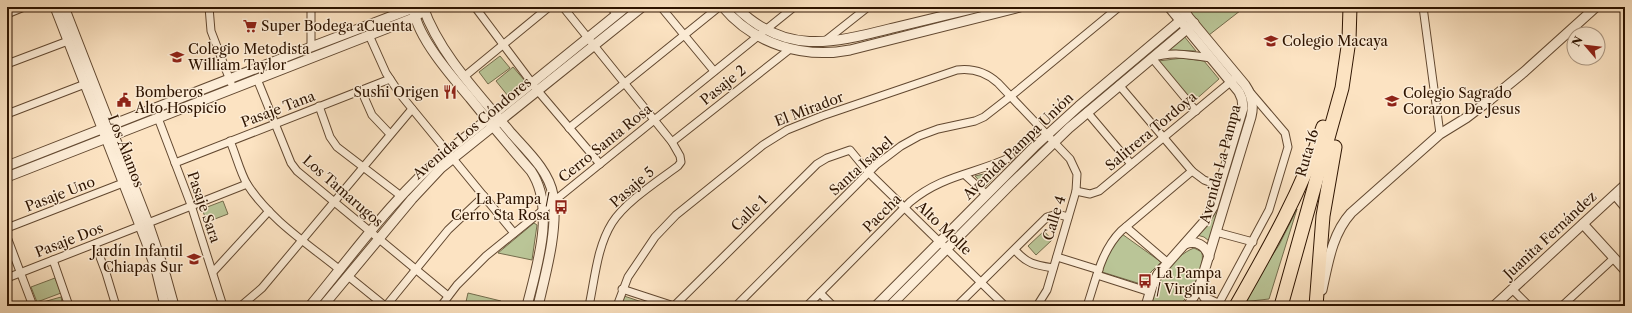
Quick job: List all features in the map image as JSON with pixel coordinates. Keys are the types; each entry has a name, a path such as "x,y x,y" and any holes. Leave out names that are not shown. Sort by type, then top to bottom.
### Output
{"highway":[{"name":"Ruta 16","path":"1281,306 1342,88 1348,56 1351,25 1350,7"},
{"name":"Ruta 16","path":"1290,306 1349,97 1355,66 1359,32 1359,7"},
{"path":"1236,306 1284,220 1311,161 1336,83 1351,25"},
{"path":"1317,306 1323,216 1335,147"}],"street":[{"path":"7,14 24,7"},
{"name":"Los Álamos","path":"55,7 85,84 110,136 144,224 164,270 174,306"},
{"name":"Los Álamos","path":"64,7 106,127"},
{"path":"209,7 210,31 232,84"},
{"path":"311,7 311,46"},
{"path":"475,7 535,87 600,164"},
{"path":"465,76 549,7"},
{"path":"563,7 672,142"},
{"path":"611,7 617,15"},
{"name":"Avenida Los Cóndores","path":"591,42 626,7"},
{"name":"Avenida Los Cóndores","path":"310,306 420,175 450,155 591,42 642,7"},
{"path":"661,7 714,72"},
{"path":"570,128 719,7"},
{"path":"723,7 743,26 758,36 790,49 823,54 850,50 1020,7"},
{"path":"736,7 752,22 766,30 795,40 823,43 852,39 980,7"},
{"name":"Cerro Santa Rosa","path":"441,306 476,265 794,7"},
{"path":"823,43 868,7"},
{"name":"Santa Isabel","path":"736,306 884,158 910,141 938,129 980,119 1011,96 1119,7"},
{"name":"Avenida La Pampa","path":"1146,306 1155,280 1209,215 1220,186 1243,108 1241,95 1234,79 1183,18 1169,7"},
{"name":"Avenida La Pampa","path":"1180,7 1183,18"},
{"path":"1423,7 1440,134"},
{"path":"1317,306 1334,241 1342,223 1351,213 1440,134 1466,118 1524,72 1596,7"},
{"path":"7,166 145,111 232,84 257,79 415,17 421,8"},
{"path":"7,176 153,120 232,84 267,64 311,46 421,8"},
{"path":"421,8 441,45 541,168 550,186 554,202 550,248 538,306"},
{"path":"415,17 440,61 536,179 541,191 543,211 539,254 527,306"},
{"name":"Avenida Pampa Unión","path":"876,306 986,194 1047,135 1183,18"},
{"name":"Avenida La Pampa","path":"1190,26 1211,58 1249,91 1252,99 1252,112 1209,257 1199,288 1190,306"},
{"name":"Avenida Pampa Unión","path":"890,306 1054,142 1087,112 1190,26"},
{"path":"369,36 390,79 412,109 514,233"},
{"path":"7,64 68,41"},
{"name":"Pasaje 2","path":"672,142 790,49"},
{"path":"1196,111 1152,58 1164,54 1177,54 1211,58"},
{"path":"257,79 260,72 267,64"},
{"name":"El Mirador","path":"617,306 622,289 628,277 652,241 676,215 759,148 787,130 822,116 963,69 974,70 987,74 998,83 1054,142"},
{"name":"Los Tamarugos","path":"257,79 293,167 448,296"},
{"name":"Pasaje Tana","path":"175,163 390,79"},
{"name":"Salitrera Tordoya","path":"1076,192 1087,194 1096,193 1234,79"},
{"path":"7,114 85,84"},
{"path":"1119,85 1192,171 1204,180 1220,186"},
{"path":"361,90 372,114 390,134"},
{"path":"1199,288 1205,298 1219,306 1271,205 1288,150 1288,143 1283,130 1249,91"},
{"path":"319,106 330,137 342,152 401,196"},
{"path":"241,306 259,291 412,109"},
{"path":"145,111 153,120"},
{"path":"1087,112 1131,164"},
{"path":"133,116 138,126"},
{"name":"Pasaje Sara","path":"153,120 175,163 191,206 223,306"},
{"name":"Los Álamos","path":"110,136 123,183 144,224 165,306"},
{"path":"230,141 247,184 270,212 340,270"},
{"name":"Pasaje 5","path":"589,306 600,251 612,222 626,207 681,162 680,156 672,142"},
{"name":"Calle 4","path":"1037,306 1047,290 1078,183 1075,169 1070,159 1054,142"},
{"name":"Alto Molle","path":"850,150 869,173 1005,306"},
{"name":"Calle 1","path":"674,306 817,164 827,158 850,150"},
{"name":"Avenida Los Cóndores","path":"322,306 450,155"},
{"name":"Paccha","path":"807,306 920,194 934,185 953,177 989,167 1011,158"},
{"path":"1087,306 1108,246 1126,227 1192,171"},
{"path":"964,175 986,194"},
{"name":"Pasaje Uno","path":"7,228 123,183"},
{"name":"Pasaje Dos","path":"7,278 247,184"},
{"name":"Juanita Fernández","path":"1494,306 1625,185"},
{"path":"1614,195 1625,208"},
{"path":"348,276 385,306 448,230 484,196"},
{"path":"213,272 270,212"},
{"path":"957,306 1047,217 1057,214 1068,217"},
{"path":"1583,224 1625,270"},
{"path":"1126,227 1168,263"},
{"path":"1216,232 1252,242"},
{"path":"7,237 33,306"},
{"name":"Avenida La Pampa","path":"1184,244 1192,242 1199,244 1206,250 1209,257"},
{"path":"95,244 116,306"},
{"path":"1015,250 1028,263 1053,268"},
{"path":"1057,257 1150,292"},
{"path":"1562,306 1614,258"},
{"path":"53,260 69,306"},
{"path":"622,289 674,306"},
{"path":"1512,289 1529,306"},
{"path":"820,293 833,306"},
{"path":"1190,306 1198,306"}],"green space":[{"path":"1184,7 1245,7 1209,35"},
{"path":"1184,36 1196,51 1166,50"},
{"path":"500,56 510,68 488,84 479,72"},
{"path":"1183,58 1204,61 1219,79 1193,102 1158,61"},
{"path":"513,67 525,81 508,96 496,81"},
{"path":"1239,85 1246,92 1250,107 1209,241 1204,237 1197,235 1213,216 1247,109 1237,86"},
{"path":"1007,164 985,187 975,176 992,172"},
{"path":"223,201 228,214 207,222 202,209"},
{"path":"1297,209 1269,299 1242,302 1279,245"},
{"path":"534,223 537,225 532,260 498,253"},
{"path":"1044,231 1052,240 1036,255 1028,246"},
{"path":"1122,234 1161,262 1151,272 1144,285 1102,272 1104,259"},
{"path":"1194,248 1202,252 1201,267 1196,280 1180,306 1151,306 1156,289 1166,272 1179,257"},
{"path":"55,278 61,293 37,302 31,287"},
{"path":"468,293 501,301 499,306 465,306"},
{"path":"624,296 654,306 620,306"},
{"path":"61,297 63,306 36,306 36,304"}],"place":[{"name":"Super Bodega aCuenta","path":"250,26"},
{"name":"Colegio Macaya","path":"1271,41"},
{"name":"Colegio Metodista William Taylor","path":"177,57"},
{"name":"Sushi Origen","path":"450,92"},
{"name":"Bomberos Alto Hospicio","path":"124,100"},
{"name":"Colegio Sagrado Corazon De Jesus","path":"1392,101"},
{"name":"La Pampa / Cerro Sta Rosa","path":"561,207"},
{"name":"Jardín Infantil Chiapas Sur","path":"194,259"},
{"name":"La Pampa / Virginia","path":"1145,281"}]}
